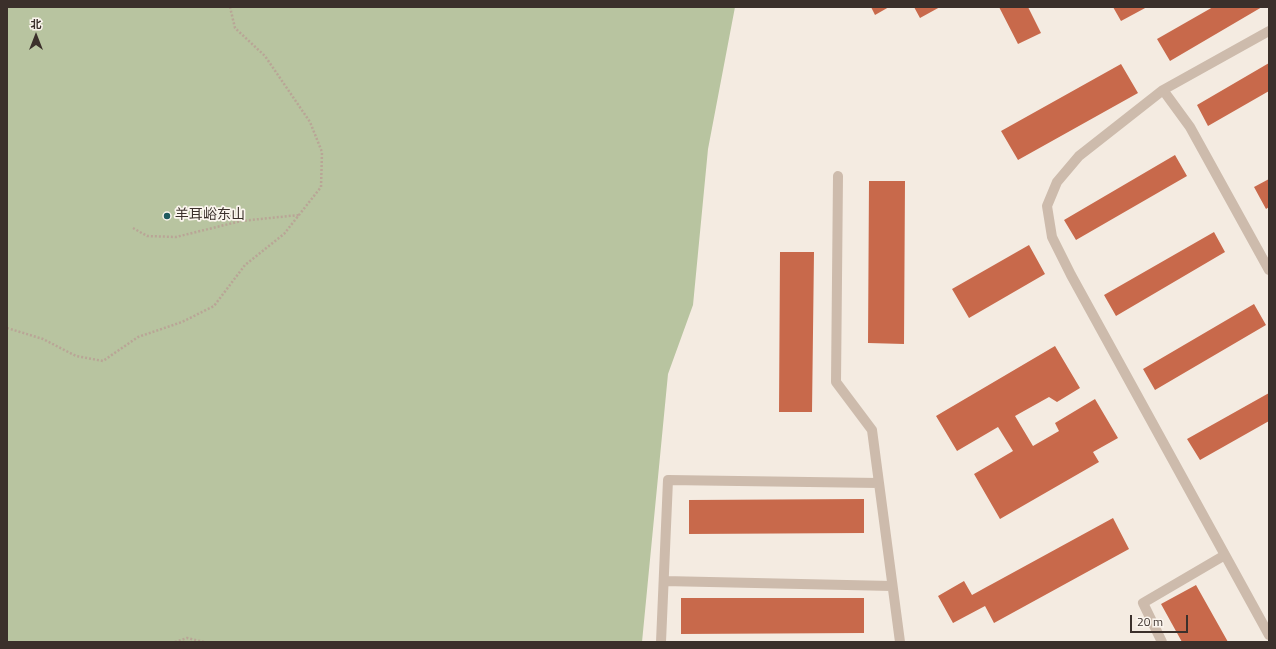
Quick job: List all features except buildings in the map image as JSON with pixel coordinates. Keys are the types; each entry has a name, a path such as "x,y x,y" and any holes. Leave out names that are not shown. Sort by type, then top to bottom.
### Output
{"street":[{"path":"1269,31 1163,90 1079,156 1057,182 1046,206 1052,237 1071,275 1269,635"},
{"path":"1163,90 1190,127 1269,270"},
{"path":"838,176 836,382 872,430 900,642"},
{"path":"661,642 668,480 879,483"},
{"path":"1162,642 1143,603 1225,555"},
{"path":"664,581 892,586"}],"path":[{"path":"7,328 43,339 76,356 103,361 138,337 182,322 214,306 245,265 284,234 322,187 322,152 310,122 265,56 235,28 230,7"},
{"path":"133,228 148,236 176,237 241,221 299,214"},
{"path":"175,642 187,638 204,642"}],"green space":[{"path":"7,7 735,7 708,149 693,305 668,374 642,642 7,642"}],"place":[{"name":"羊耳峪东山","path":"167,216"}]}
